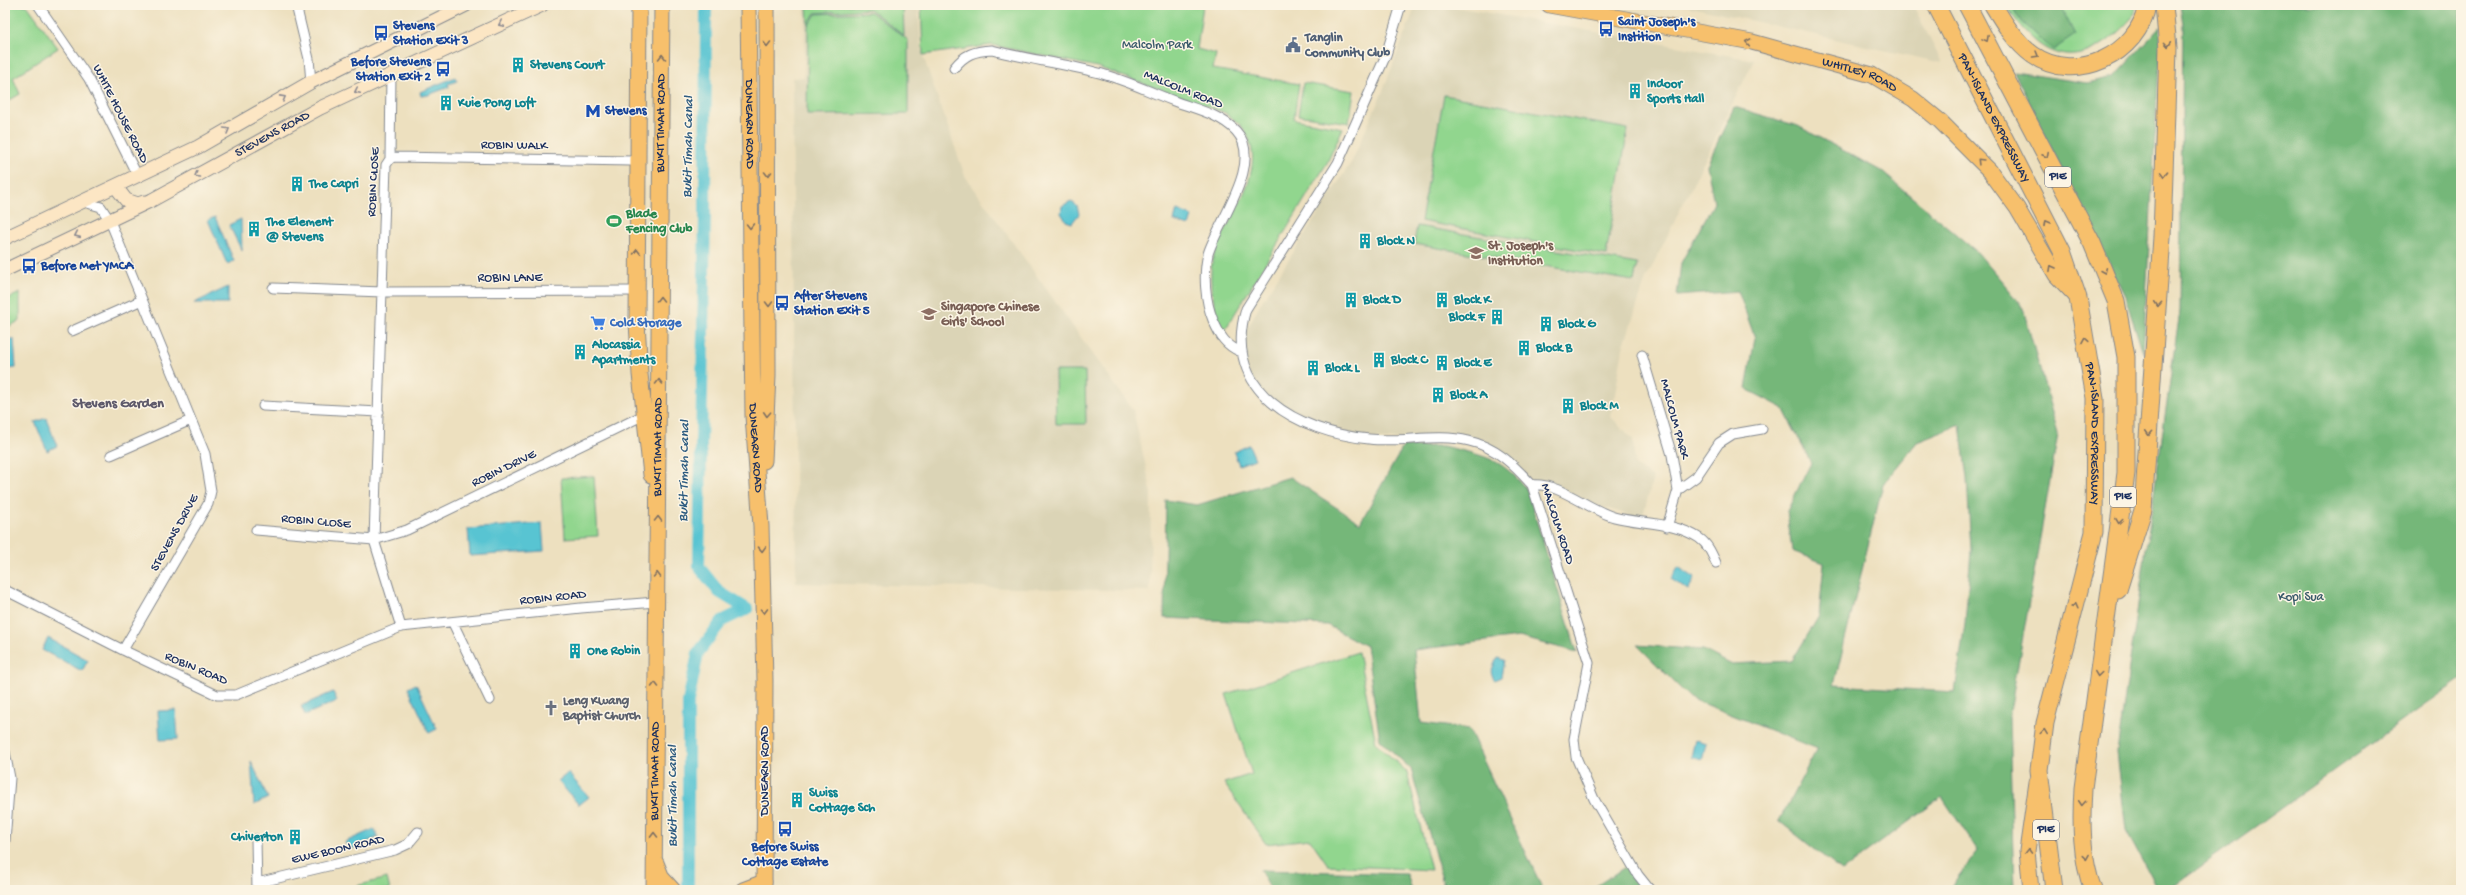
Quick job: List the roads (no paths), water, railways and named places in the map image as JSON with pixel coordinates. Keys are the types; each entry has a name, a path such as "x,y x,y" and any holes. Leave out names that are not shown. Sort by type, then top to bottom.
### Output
{"highway":[{"name":"PAN-ISLAND EXPRESSWAY","path":"1936,5 2062,251 2078,298 2095,398 2094,532 2045,723 2039,770 2054,890"},
{"name":"PIE","path":"1967,5 2092,243 2116,301 2126,357 2126,473 2083,788 2080,824 2089,880 2093,890"},
{"path":"1993,5 2017,41 2034,55 2057,66 2076,66 2097,62 2116,54 2139,30 2145,20 2147,5"},
{"path":"2103,636 2143,510 2162,237 2168,48 2164,5"}],"main road":[{"name":"STEVENS ROAD","path":"5,238 116,187 198,147 311,82 450,9 466,5"},
{"name":"STEVENS ROAD","path":"5,270 152,200 231,155 391,74 542,5"},
{"name":"BUKIT TIMAH ROAD","path":"654,890 662,5"},
{"name":"DUNEARN ROAD","path":"748,5 753,416 761,526 765,680 764,886"},
{"path":"761,526 768,376 767,5"},
{"name":"WHITLEY ROAD","path":"1549,5 1752,42 1872,75 1913,99 1940,121 1990,171 2017,208 2056,275 2078,298"},
{"path":"637,8 637,291 640,374 650,470 658,491"},
{"path":"116,187 122,197 131,203 138,204 152,200"},
{"path":"2031,890 2027,851 2039,770"},
{"path":"654,859 662,878 673,890"},
{"path":"743,890 764,886"}],"street":[{"name":"WHITE HOUSE ROAD","path":"38,5 89,79 138,176"},
{"path":"296,5 310,59 311,82"},
{"name":"MALCOLM ROAD","path":"1401,5 1386,55 1338,163 1246,309 1240,328 1243,363 1252,382 1290,417 1336,435 1370,440 1449,438 1470,441 1494,450 1515,466 1532,485 1589,663 1574,739 1576,757 1594,799 1638,875 1650,890"},
{"name":"MALCOLM ROAD","path":"954,68 961,59 974,51 992,50 1095,72 1137,84 1169,99 1219,118 1236,131 1244,151 1242,179 1208,254 1205,281 1210,311 1220,336 1228,346 1241,352"},
{"name":"ROBIN CLOSE","path":"391,74 390,160 386,165 374,540 401,627"},
{"name":"ROBIN WALK","path":"390,160 394,157 418,157 632,161 637,163"},
{"name":"STEVENS DRIVE","path":"84,202 101,207 110,221 191,420 210,474 210,496 123,650"},
{"path":"273,288 383,292"},
{"name":"ROBIN LANE","path":"383,292 637,291"},
{"path":"72,331 142,300"},
{"name":"MALCOLM PARK","path":"1642,355 1672,455 1678,490 1667,526"},
{"path":"263,406 379,412"},
{"name":"ROBIN DRIVE","path":"374,540 419,526 644,415"},
{"path":"111,455 191,420"},
{"name":"MALCOLM PARK","path":"1678,490 1696,477 1719,443 1733,434 1762,430"},
{"path":"1532,485 1539,484 1556,490 1613,517 1667,526 1700,538 1709,548 1716,563"},
{"name":"ROBIN CLOSE","path":"256,530 374,540"},
{"name":"ROBIN ROAD","path":"5,590 123,650 217,695 228,696 236,695 401,627 453,623 581,608 656,602"},
{"path":"453,623 490,700"},
{"path":"5,752 10,778 5,841"},
{"name":"EWE BOON ROAD","path":"256,840 257,887 395,850 408,844 418,832"}],"water":[{"path":"455,77 457,81 448,84 449,87 421,96 420,92"},
{"path":"1071,201 1077,206 1079,214 1072,223 1066,221 1061,213 1062,206"},
{"path":"1177,210 1192,216 1189,226 1174,221"},
{"path":"215,217 234,261 227,264 208,220"},
{"path":"241,219 242,251 229,225"},
{"path":"228,287 228,303 194,303"},
{"path":"5,339 14,339 16,368 5,369"},
{"path":"46,418 57,446 47,451 35,422"},
{"path":"1249,445 1255,459 1239,465 1234,452"},
{"path":"542,523 544,551 470,556 468,529"},
{"path":"1678,567 1695,578 1688,590 1671,579"},
{"path":"48,638 88,660 82,671 42,650"},
{"path":"1497,658 1504,660 1501,677 1494,680 1491,672"},
{"path":"416,684 437,729 429,733 408,688"},
{"path":"333,692 337,701 305,715 301,706"},
{"path":"176,710 178,739 160,740 158,711"},
{"path":"1695,740 1706,743 1702,760 1691,757"},
{"path":"251,761 268,798 254,805"},
{"path":"568,773 589,797 579,805 558,781"},
{"path":"374,829 378,837 349,850 345,842"}],"waterway":[{"name":"Bukit Timah Canal","path":"706,5 705,215 699,567 719,592 747,609"},
{"name":"Bukit Timah Canal","path":"688,890 688,702 698,653 722,621 747,609"}],"place":[{"name":"Saint Joseph's Instition","path":"1606,29"},
{"name":"Stevens Station Exit 3","path":"381,33"},
{"name":"Tanglin Community Club","path":"1293,45"},
{"name":"Stevens Court","path":"518,65"},
{"name":"Before Stevens Station Exit 2","path":"443,69"},
{"name":"Indoor Sports Hall","path":"1635,91"},
{"name":"Kuie Pong Loft","path":"446,103"},
{"name":"Stevens","path":"593,111"},
{"name":"The Capri","path":"297,184"},
{"name":"Blade Fencing Club","path":"614,221"},
{"name":"The Element @ Stevens","path":"254,229"},
{"name":"Block N","path":"1365,241"},
{"name":"St. Joseph's Institution","path":"1476,253"},
{"name":"Before Met YMCA","path":"29,266"},
{"name":"Block D","path":"1351,300"},
{"name":"Block K","path":"1442,300"},
{"name":"After Stevens Station Exit 5","path":"782,303"},
{"name":"Singapore Chinese Girls' School","path":"929,314"},
{"name":"Block F","path":"1497,317"},
{"name":"Cold Storage","path":"598,323"},
{"name":"Block G","path":"1546,324"},
{"name":"Block B","path":"1524,348"},
{"name":"Alocassia Apartments","path":"580,352"},
{"name":"Block C","path":"1379,360"},
{"name":"Block E","path":"1442,363"},
{"name":"Block L","path":"1313,368"},
{"name":"Block A","path":"1438,395"},
{"name":"Block M","path":"1568,406"},
{"name":"One Robin","path":"575,651"},
{"name":"Leng Kwang Baptist Church","path":"551,708"},
{"name":"Swiss Cottage Sch","path":"797,800"},
{"name":"Before Swiss Cottage Estate","path":"785,829"},
{"name":"Chiverton","path":"295,837"}],"district":[{"name":"Stevens Garden","path":"118,404"}],"park label":[{"name":"Malcolm Park","path":"1157,45"},
{"name":"Kopi Sua","path":"2301,597"}]}
